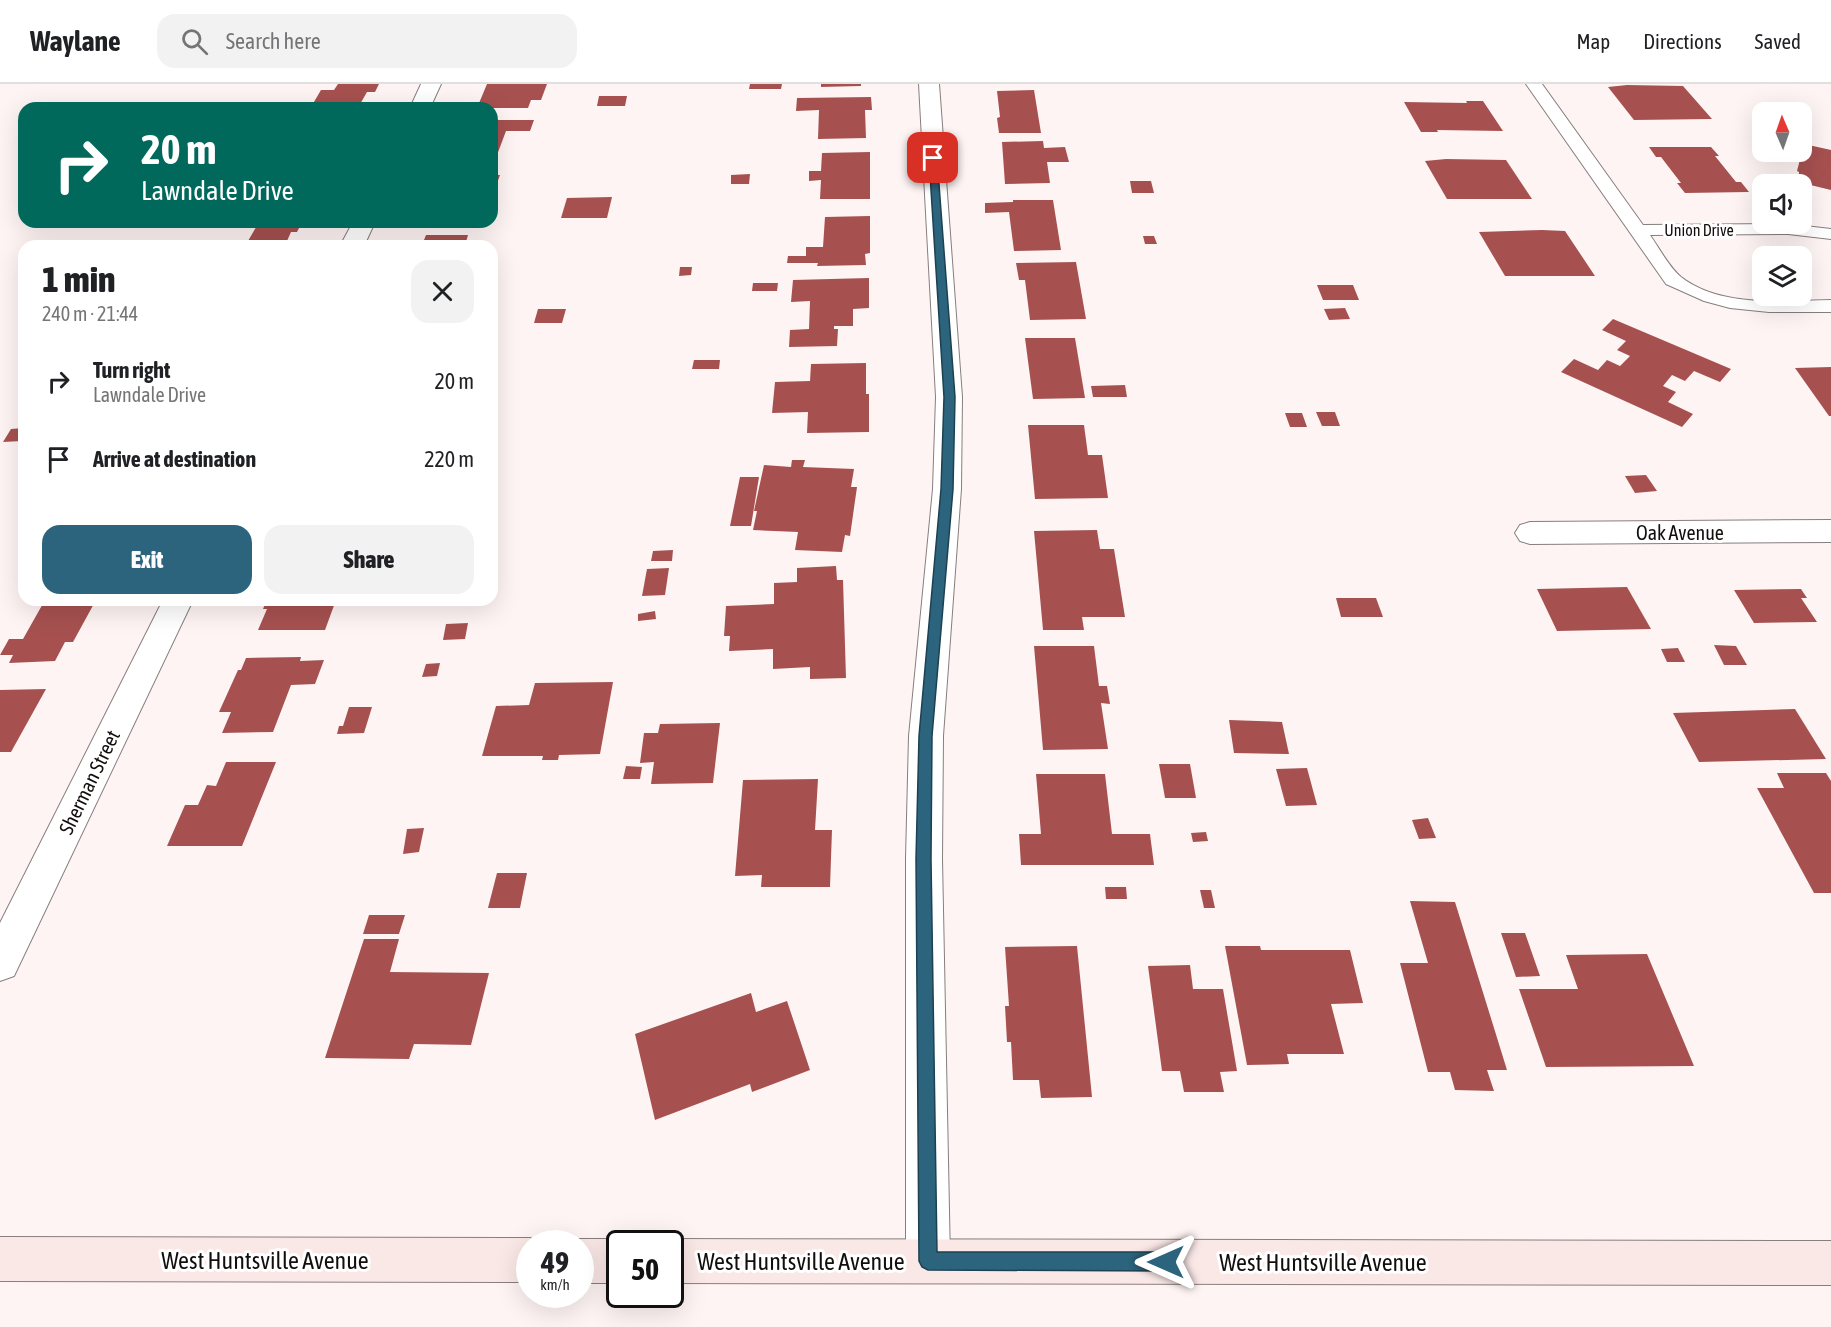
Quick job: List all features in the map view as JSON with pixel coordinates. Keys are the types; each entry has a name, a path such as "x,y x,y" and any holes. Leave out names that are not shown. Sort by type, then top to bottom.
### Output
{"main road":[{"name":"West Huntsville Avenue","path":"0,1259 516,1260"},
{"name":"West Huntsville Avenue","path":"684,1261 1831,1263"}],"street":[{"path":"423,102 431,84"},
{"path":"928,1261 924,859 926,736 947,489 949,397 929,84"},
{"name":"Oak Avenue","path":"1530,532 1831,531"},
{"name":"Sherman Street","path":"0,963 175,606"}],"lane":[{"name":"Union Drive","path":"1534,84 1672,280 1701,295 1750,307 1831,306"},
{"name":"Union Drive","path":"1638,230 1788,229 1831,234"}],"building":[{"path":"338,84 379,84 375,92 367,92 361,102 314,102 321,90 334,90"},
{"path":"487,84 547,84 541,100 531,100 528,108 498,108 498,102 480,102"},
{"path":"750,84 782,84 781,89 749,89"},
{"path":"821,84 861,84 861,86 821,87"},
{"path":"1683,86 1712,119 1634,120 1608,87"},
{"path":"1034,90 1041,133 999,133 997,91"},
{"path":"599,96 627,96 625,106 597,106"},
{"path":"871,97 872,110 865,110 866,138 818,139 819,110 796,111 797,98"},
{"path":"1466,101 1483,101 1503,131 1437,130 1438,132 1421,132 1404,102 1467,103"},
{"path":"498,120 534,120 530,131 506,131 498,152"},
{"path":"1043,141 1044,148 1065,147 1069,162 1047,162 1050,183 1005,184 1002,142"},
{"path":"1812,146 1831,150 1831,190 1812,185 1812,174 1799,174 1797,171 1799,162 1812,162"},
{"path":"1649,147 1711,147 1719,156 1715,156 1736,182 1741,182 1749,192 1685,193 1677,183 1681,183 1661,157 1656,157"},
{"path":"870,152 870,199 820,199 821,180 809,181 809,171 821,171 822,153"},
{"path":"1506,160 1532,199 1447,199 1425,161"},
{"path":"750,174 749,184 731,184 731,175"},
{"path":"1130,181 1151,181 1154,193 1132,193"},
{"path":"612,197 607,218 561,218 567,198"},
{"path":"1013,200 1053,200 1061,250 1014,251 1009,212 985,213 985,203 1013,202"},
{"path":"870,216 870,253 865,254 866,265 817,266 818,263 787,263 788,256 806,256 806,247 823,247 825,217"},
{"path":"256,228 299,228 297,232 291,232 287,240 249,240"},
{"path":"1565,231 1595,276 1505,276 1479,232"},
{"path":"426,235 468,235 467,240 424,240"},
{"path":"1143,236 1154,236 1157,244 1145,244"},
{"path":"1076,262 1086,319 1030,320 1025,280 1019,280 1016,263"},
{"path":"680,267 692,267 691,275 679,276"},
{"path":"869,278 869,308 853,309 853,326 834,326 834,329 838,329 837,346 789,347 790,330 809,329 810,301 791,302 793,280"},
{"path":"753,283 778,283 777,291 752,291"},
{"path":"1317,285 1353,285 1359,300 1323,300"},
{"path":"1345,308 1350,319 1329,320 1324,309"},
{"path":"538,309 566,309 562,323 534,323"},
{"path":"1613,319 1731,369 1720,382 1694,371 1685,381 1672,375 1663,386 1676,392 1668,402 1693,414 1682,427 1561,372 1574,359 1598,370 1607,360 1620,366 1630,356 1617,350 1626,341 1602,330"},
{"path":"1025,338 1075,338 1085,398 1033,399"},
{"path":"694,360 720,360 719,369 692,369"},
{"path":"866,363 869,432 807,433 808,412 772,413 775,382 810,381 811,364"},
{"path":"1831,367 1831,416 1829,416 1795,368"},
{"path":"1125,385 1127,397 1093,397 1091,386"},
{"path":"1316,412 1335,412 1340,426 1322,426"},
{"path":"1285,413 1302,413 1307,427 1290,427"},
{"path":"1028,425 1084,425 1088,455 1102,455 1108,498 1035,499"},
{"path":"18,428 18,441 3,442 11,429"},
{"path":"792,460 805,460 803,467 854,469 851,487 857,487 850,536 845,535 842,552 795,550 798,532 753,530 757,511 754,511 764,465 791,467"},
{"path":"1646,475 1657,491 1635,493 1625,476"},
{"path":"740,477 759,477 751,526 730,526"},
{"path":"1097,530 1100,549 1114,549 1125,617 1082,617 1084,630 1043,630 1034,531"},
{"path":"673,550 672,561 651,561 653,551"},
{"path":"836,566 837,580 843,580 846,678 810,679 810,667 773,669 773,649 729,651 730,636 724,636 726,606 774,604 774,583 797,582 797,568"},
{"path":"669,568 665,595 642,596 647,569"},
{"path":"1627,587 1651,629 1557,631 1537,589"},
{"path":"1801,589 1807,598 1801,598 1817,622 1754,623 1734,590"},
{"path":"1336,598 1376,598 1383,617 1341,617"},
{"path":"42,606 93,606 73,642 65,642 55,661 9,663 13,655 0,655 9,639 23,639"},
{"path":"264,606 334,606 325,630 258,630 267,609 263,609"},
{"path":"655,611 656,619 638,621 638,614"},
{"path":"468,623 465,639 443,640 446,624"},
{"path":"1714,645 1736,646 1747,665 1724,665"},
{"path":"1034,646 1094,646 1099,686 1107,686 1110,704 1101,703 1108,749 1043,750"},
{"path":"1678,648 1685,662 1667,662 1661,649"},
{"path":"301,657 300,661 324,660 315,684 291,685 273,732 222,733 231,712 219,712 246,658"},
{"path":"440,663 437,676 422,677 426,664"},
{"path":"613,682 600,754 559,755 558,760 542,760 543,756 482,756 496,706 529,705 535,683"},
{"path":"46,689 11,752 0,752 0,690"},
{"path":"349,707 372,707 364,733 337,734 339,726 343,726"},
{"path":"1795,709 1826,759 1699,762 1673,713"},
{"path":"1229,720 1282,722 1289,754 1234,753"},
{"path":"720,723 713,783 651,784 654,762 640,763 644,733 658,733 660,724"},
{"path":"226,762 276,762 242,846 167,846 185,805 198,805 207,785 216,786"},
{"path":"1159,764 1190,764 1196,798 1165,798"},
{"path":"626,766 642,767 640,779 623,779"},
{"path":"1307,768 1317,805 1286,806 1276,769"},
{"path":"1777,773 1826,773 1831,781 1831,893 1814,893 1757,788 1784,788"},
{"path":"1036,774 1105,774 1112,834 1150,834 1154,865 1021,865 1019,834 1041,834"},
{"path":"818,779 815,830 832,830 830,887 761,887 762,875 735,876 743,780"},
{"path":"1428,818 1436,838 1419,839 1412,820"},
{"path":"424,828 419,852 403,854 407,829"},
{"path":"1206,832 1208,841 1193,842 1191,833"},
{"path":"497,873 527,873 520,908 488,908"},
{"path":"1105,887 1126,887 1127,899 1106,899"},
{"path":"1200,890 1211,890 1215,908 1204,908"},
{"path":"1410,901 1455,902 1507,1070 1487,1070 1494,1091 1455,1090 1450,1072 1428,1072 1400,963 1428,963"},
{"path":"369,915 405,915 399,934 363,934"},
{"path":"1501,933 1525,933 1540,976 1516,977"},
{"path":"364,939 399,939 390,972 489,973 471,1045 414,1044 409,1059 325,1058"},
{"path":"1077,946 1092,1097 1041,1098 1039,1080 1013,1080 1011,1042 1007,1042 1005,1006 1009,1006 1005,947"},
{"path":"1225,946 1260,946 1261,950 1350,950 1363,1003 1331,1004 1344,1054 1287,1054 1289,1064 1247,1065"},
{"path":"1647,954 1694,1066 1546,1067 1519,989 1578,989 1566,955"},
{"path":"1190,965 1193,989 1223,989 1237,1071 1220,1072 1224,1092 1184,1092 1180,1071 1162,1071 1148,966"},
{"path":"751,993 756,1012 787,1001 810,1070 752,1092 750,1084 655,1120 635,1034"}],"route":[{"path":"933,158 949,397 947,489 926,736 924,859 928,1261 1166,1262"}]}
